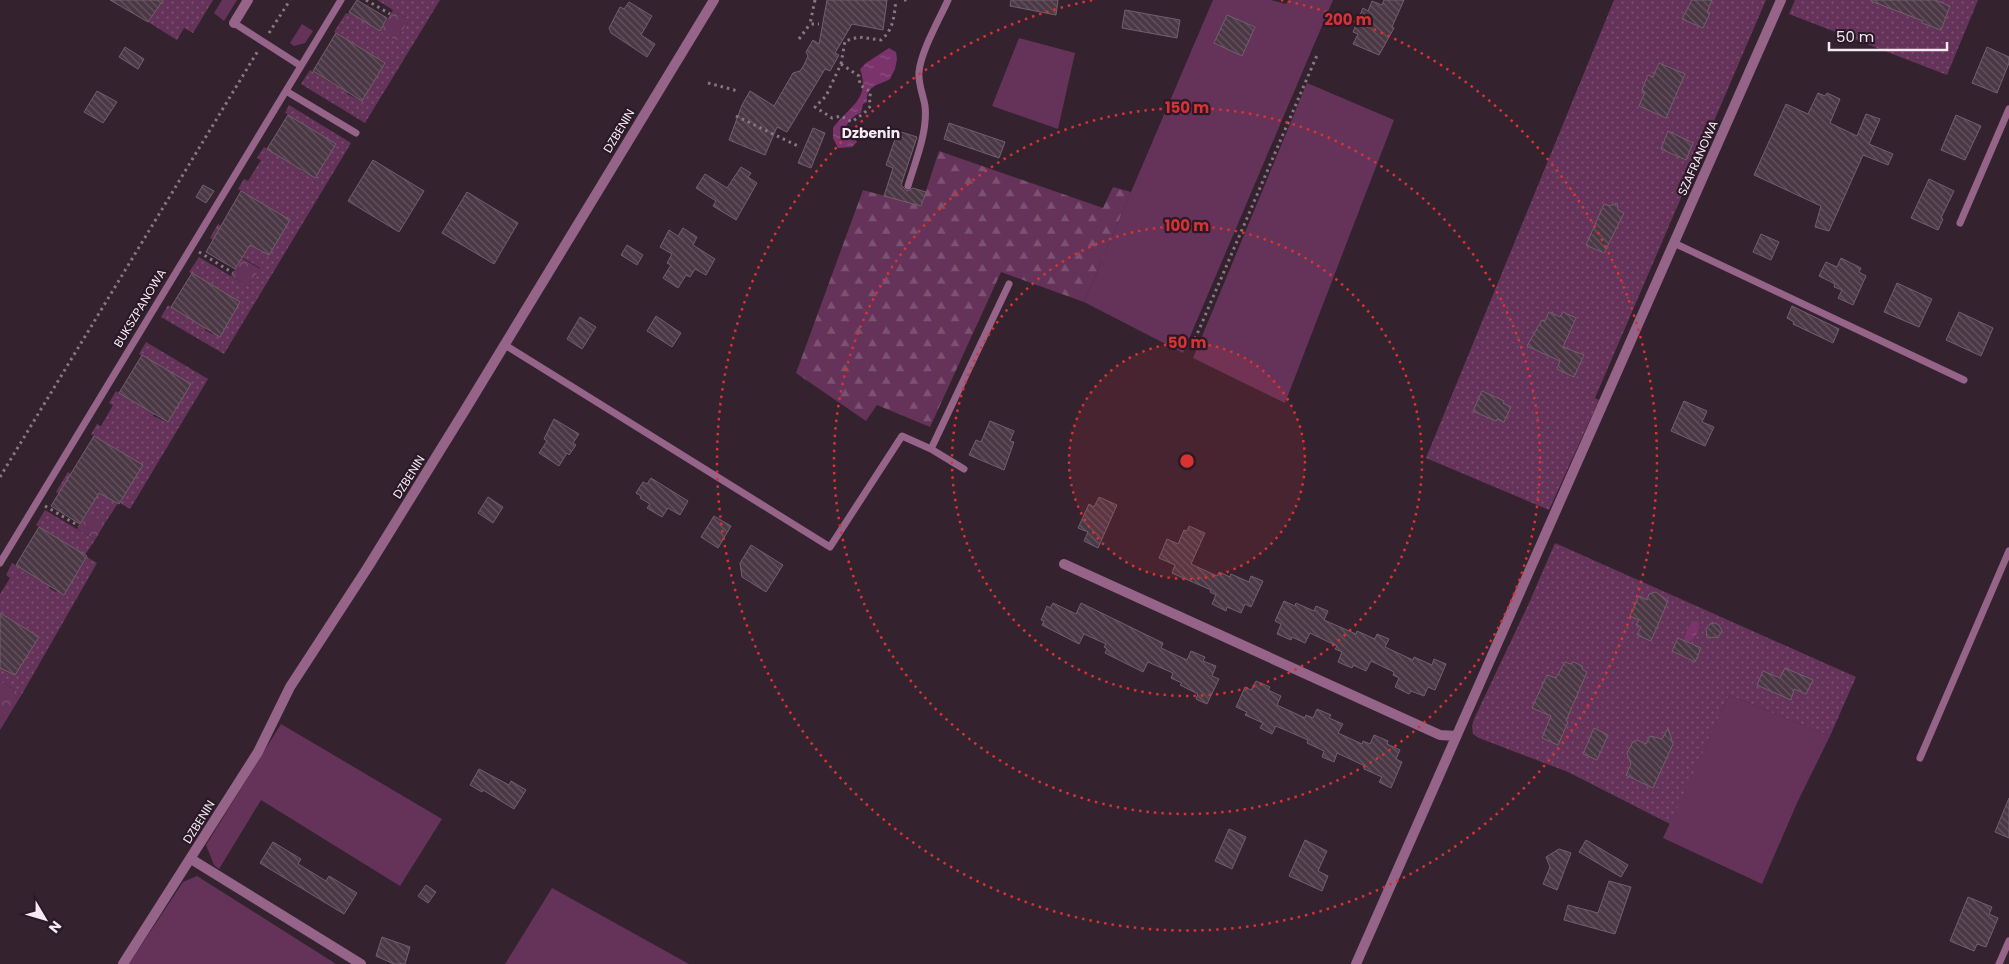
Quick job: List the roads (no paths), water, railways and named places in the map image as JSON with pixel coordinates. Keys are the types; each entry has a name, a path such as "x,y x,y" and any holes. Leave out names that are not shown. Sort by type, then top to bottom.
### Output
{"street":[{"path":"234,23 248,0"},
{"name":"DZBENIN","path":"122,964 191,860 258,752 290,687 368,567 714,0"},
{"name":"SZAFRANOWA","path":"1356,964 1781,0"},
{"path":"1064,564 1440,735 1456,736"},
{"path":"191,860 362,964"}],"lane":[{"name":"BUKSZPANOWA","path":"0,563 341,0"},
{"path":"908,186 924,126 925,106 920,90 920,66 948,0"},
{"path":"234,23 301,66"},
{"path":"286,91 356,133"},
{"path":"1960,222 2009,109"},
{"path":"1674,243 1964,380"},
{"path":"931,449 1008,284"},
{"path":"505,345 830,547 902,436 931,449 964,470"},
{"path":"1920,758 2009,551"},
{"path":"1999,964 2009,941"}],"water":[{"path":"889,48 896,52 897,59 890,79 870,89 867,102 863,104 861,113 850,120 847,125 845,131 854,137 857,142 852,147 838,148 833,138 833,128 860,96 863,80 860,69"},
{"path":"1693,621 1698,621 1698,631 1693,639 1687,642 1684,640 1688,628"}],"district":[{"name":"Dzbenin","path":"871,133"}]}
